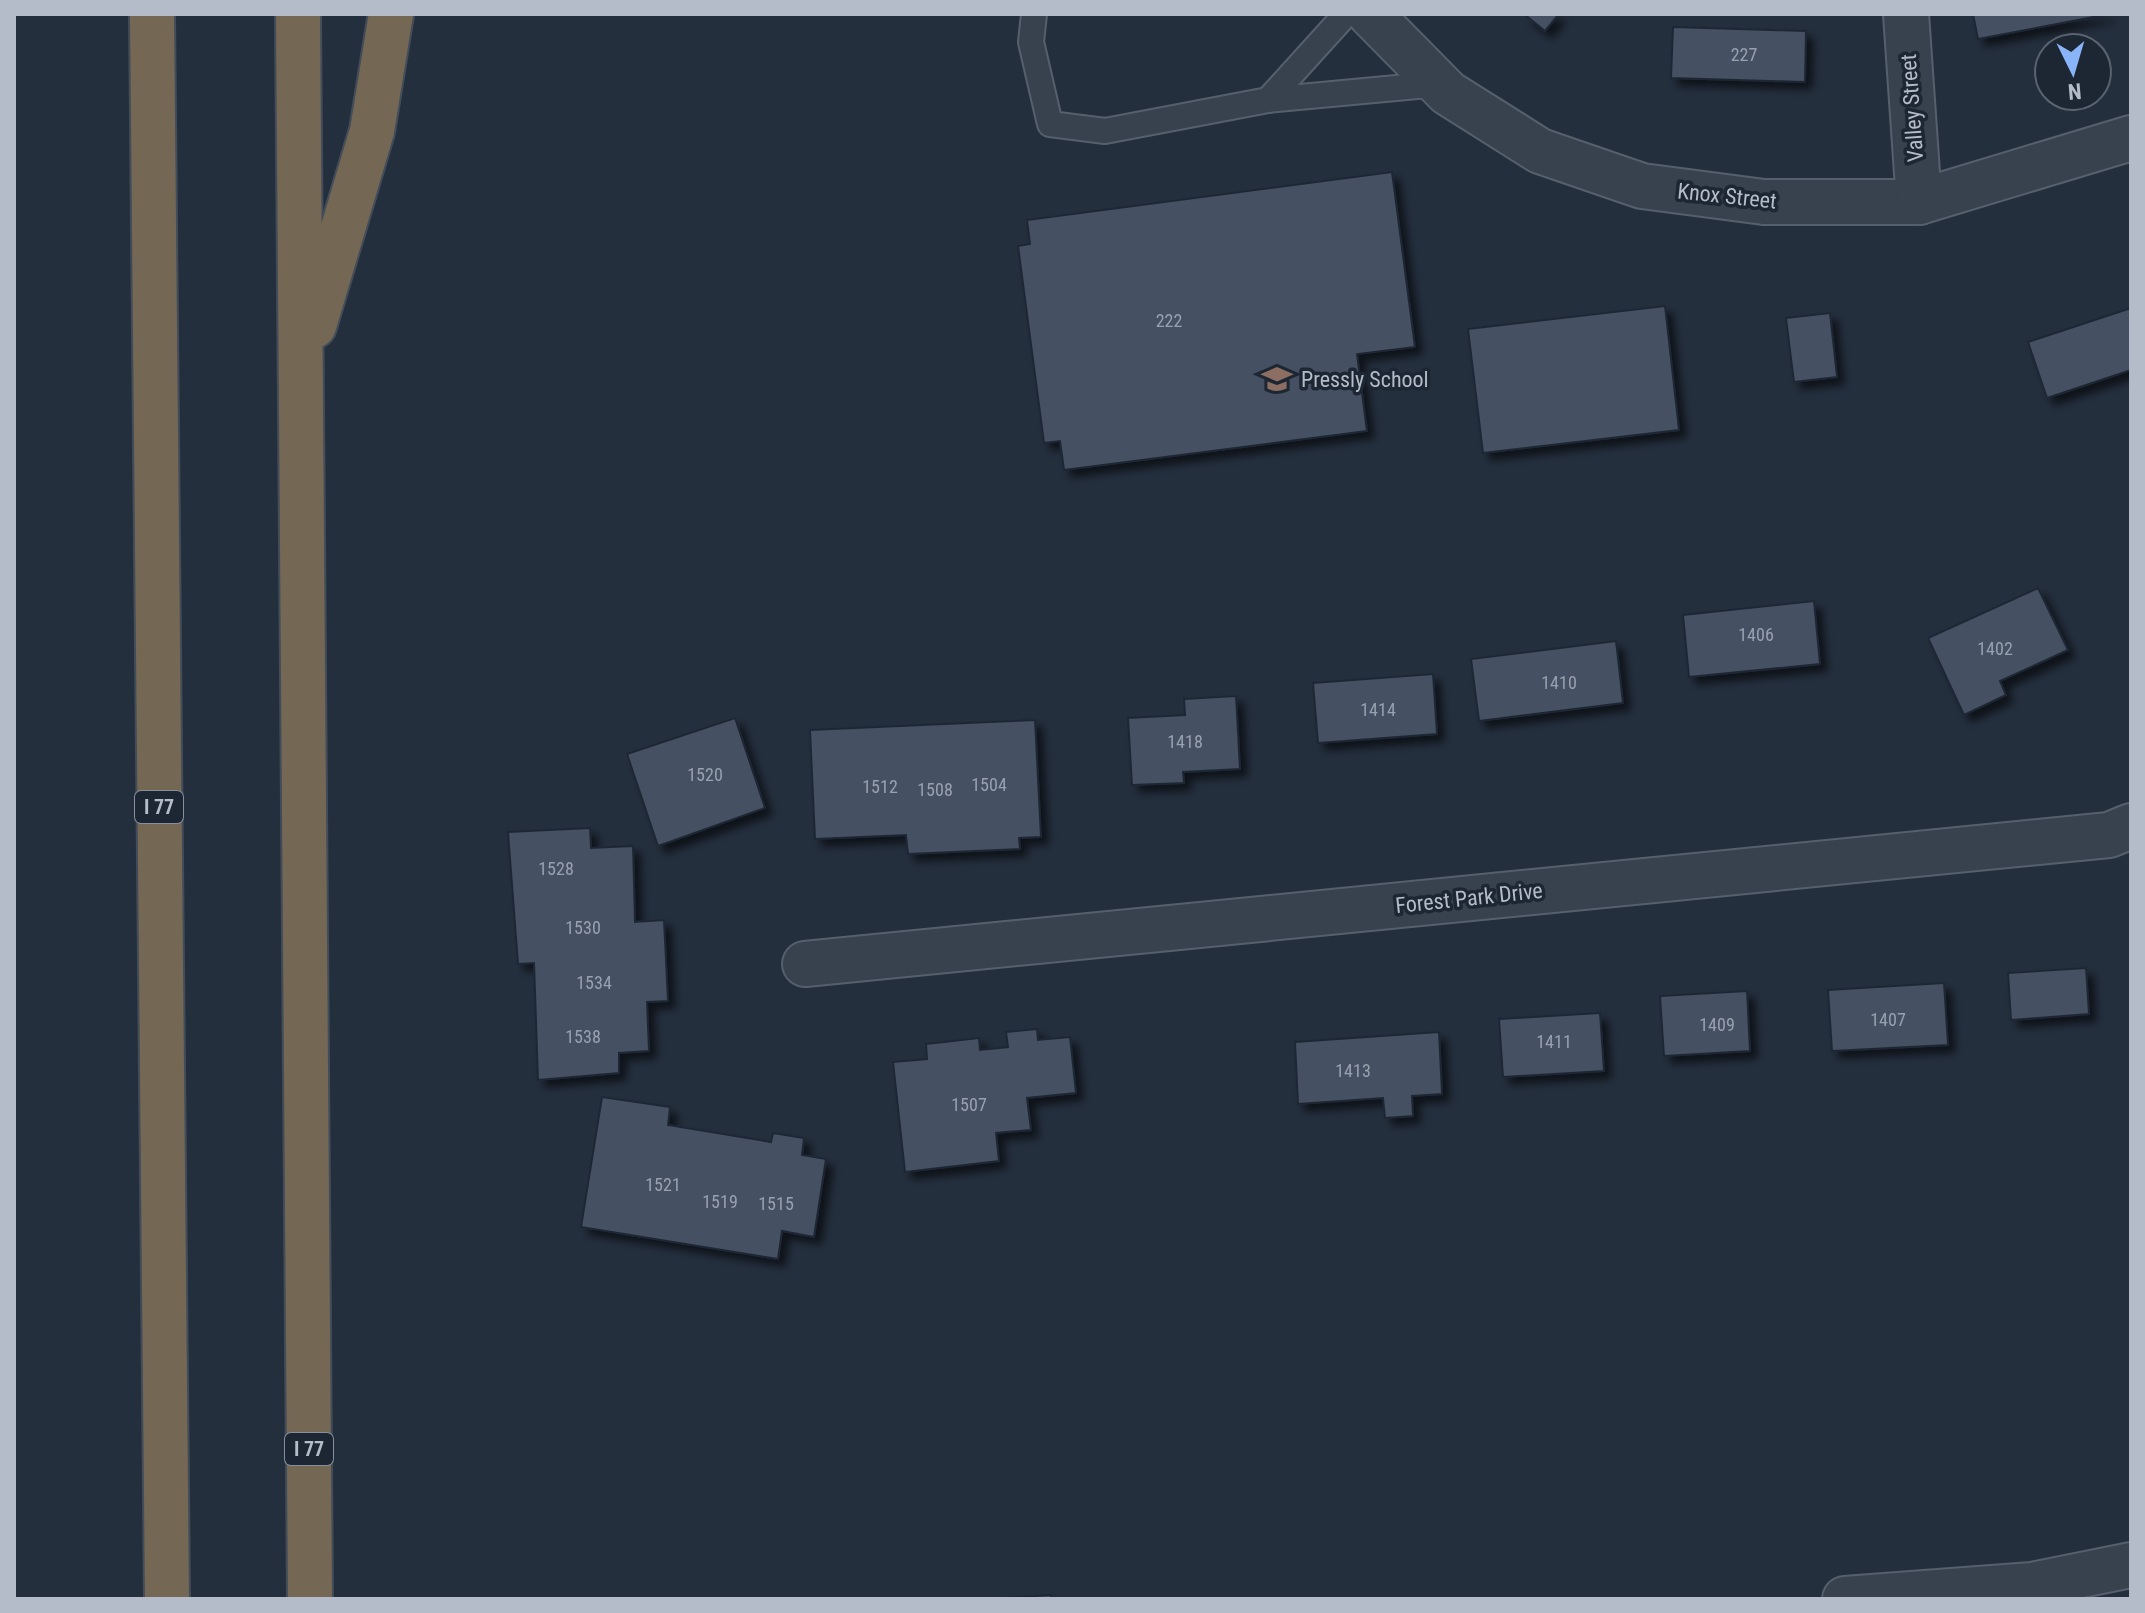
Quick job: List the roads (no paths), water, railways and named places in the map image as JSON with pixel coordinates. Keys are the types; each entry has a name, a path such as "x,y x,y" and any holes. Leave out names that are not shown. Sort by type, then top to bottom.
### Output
{"highway":[{"name":"I 77","path":"152,14 167,1599"},
{"name":"I 77","path":"298,14 310,1599"},
{"path":"301,370 372,131 391,14"}],"street":[{"name":"Knox Street","path":"1370,14 1439,84 1540,151 1642,186 1764,202 1888,205 1919,202 2131,138"},
{"name":"Valley Street","path":"1906,14 1919,202"},
{"name":"Forest Park Drive","path":"805,964 2109,835 2131,826"},
{"path":"1845,1599 2032,1585 2130,1569"}],"lane":[{"path":"1034,14 1031,42 1050,124 1105,131 1268,100 1439,84"},
{"path":"1268,100 1346,14"}],"place":[{"name":"Pressly School","path":"1277,379"}]}
